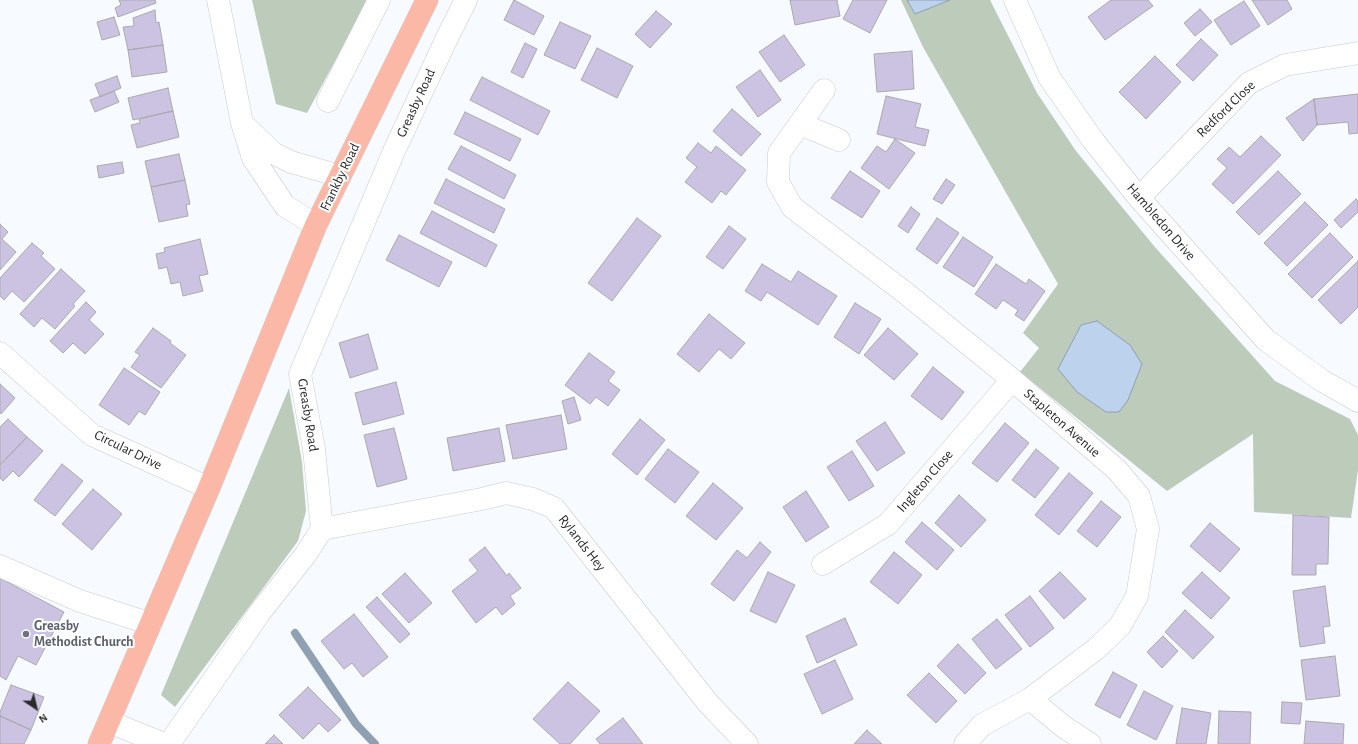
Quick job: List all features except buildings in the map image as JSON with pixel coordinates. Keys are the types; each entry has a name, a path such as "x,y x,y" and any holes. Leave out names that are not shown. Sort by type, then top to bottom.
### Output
{"main road":[{"name":"Frankby Road","path":"209,488 316,225 427,0"},
{"path":"99,744 209,488"}],"street":[{"path":"218,0 242,123 253,158 285,206 316,225"},
{"path":"328,101 379,0"},
{"name":"Greasby Road","path":"322,529 314,449 300,374 394,151 466,0"},
{"name":"Hambledon Drive","path":"1015,0 1049,77 1092,139 1139,198 1266,340 1321,380 1358,401"},
{"name":"Redford Close","path":"1139,198 1249,83 1285,65 1358,53"},
{"name":"Stapleton Avenue","path":"824,90 779,153 778,182 792,208 903,291 1012,380 1116,470 1139,496 1148,529 1137,596 1120,626 1096,649 1030,699 982,725 965,744"},
{"path":"242,123 273,153 291,162 340,176"},
{"path":"800,124 839,140"},
{"name":"Circular Drive","path":"0,353 92,435 209,488"},
{"name":"Ingleton Close","path":"823,564 888,524 1012,380"},
{"name":"Rylands Hey","path":"322,529 482,499 506,493 533,499 554,508 708,703 747,744"},
{"path":"169,744 261,611 306,554 322,529"},
{"path":"0,566 80,601 151,624"},
{"path":"1030,699 1064,727 1090,744"},
{"path":"109,722 164,744"}],"green space":[{"path":"252,0 368,0 307,113 276,104"},
{"path":"901,0 990,0 1037,93 1076,151 1154,246 1275,381 1350,419 1358,435 1358,470 1351,518 1254,512 1253,434 1167,491 1020,372 1039,348 1023,333 1058,284 923,47"},
{"path":"289,388 302,462 306,511 298,541 175,707 161,695"}],"water":[{"path":"907,0 950,0 915,14"},
{"path":"1097,321 1130,345 1142,364 1128,400 1119,412 1106,412 1077,392 1058,369 1081,325"}],"waterway":[{"path":"295,633 356,724 375,744"}],"place":[{"name":"Greasby Methodist Church","path":"26,634"}]}
